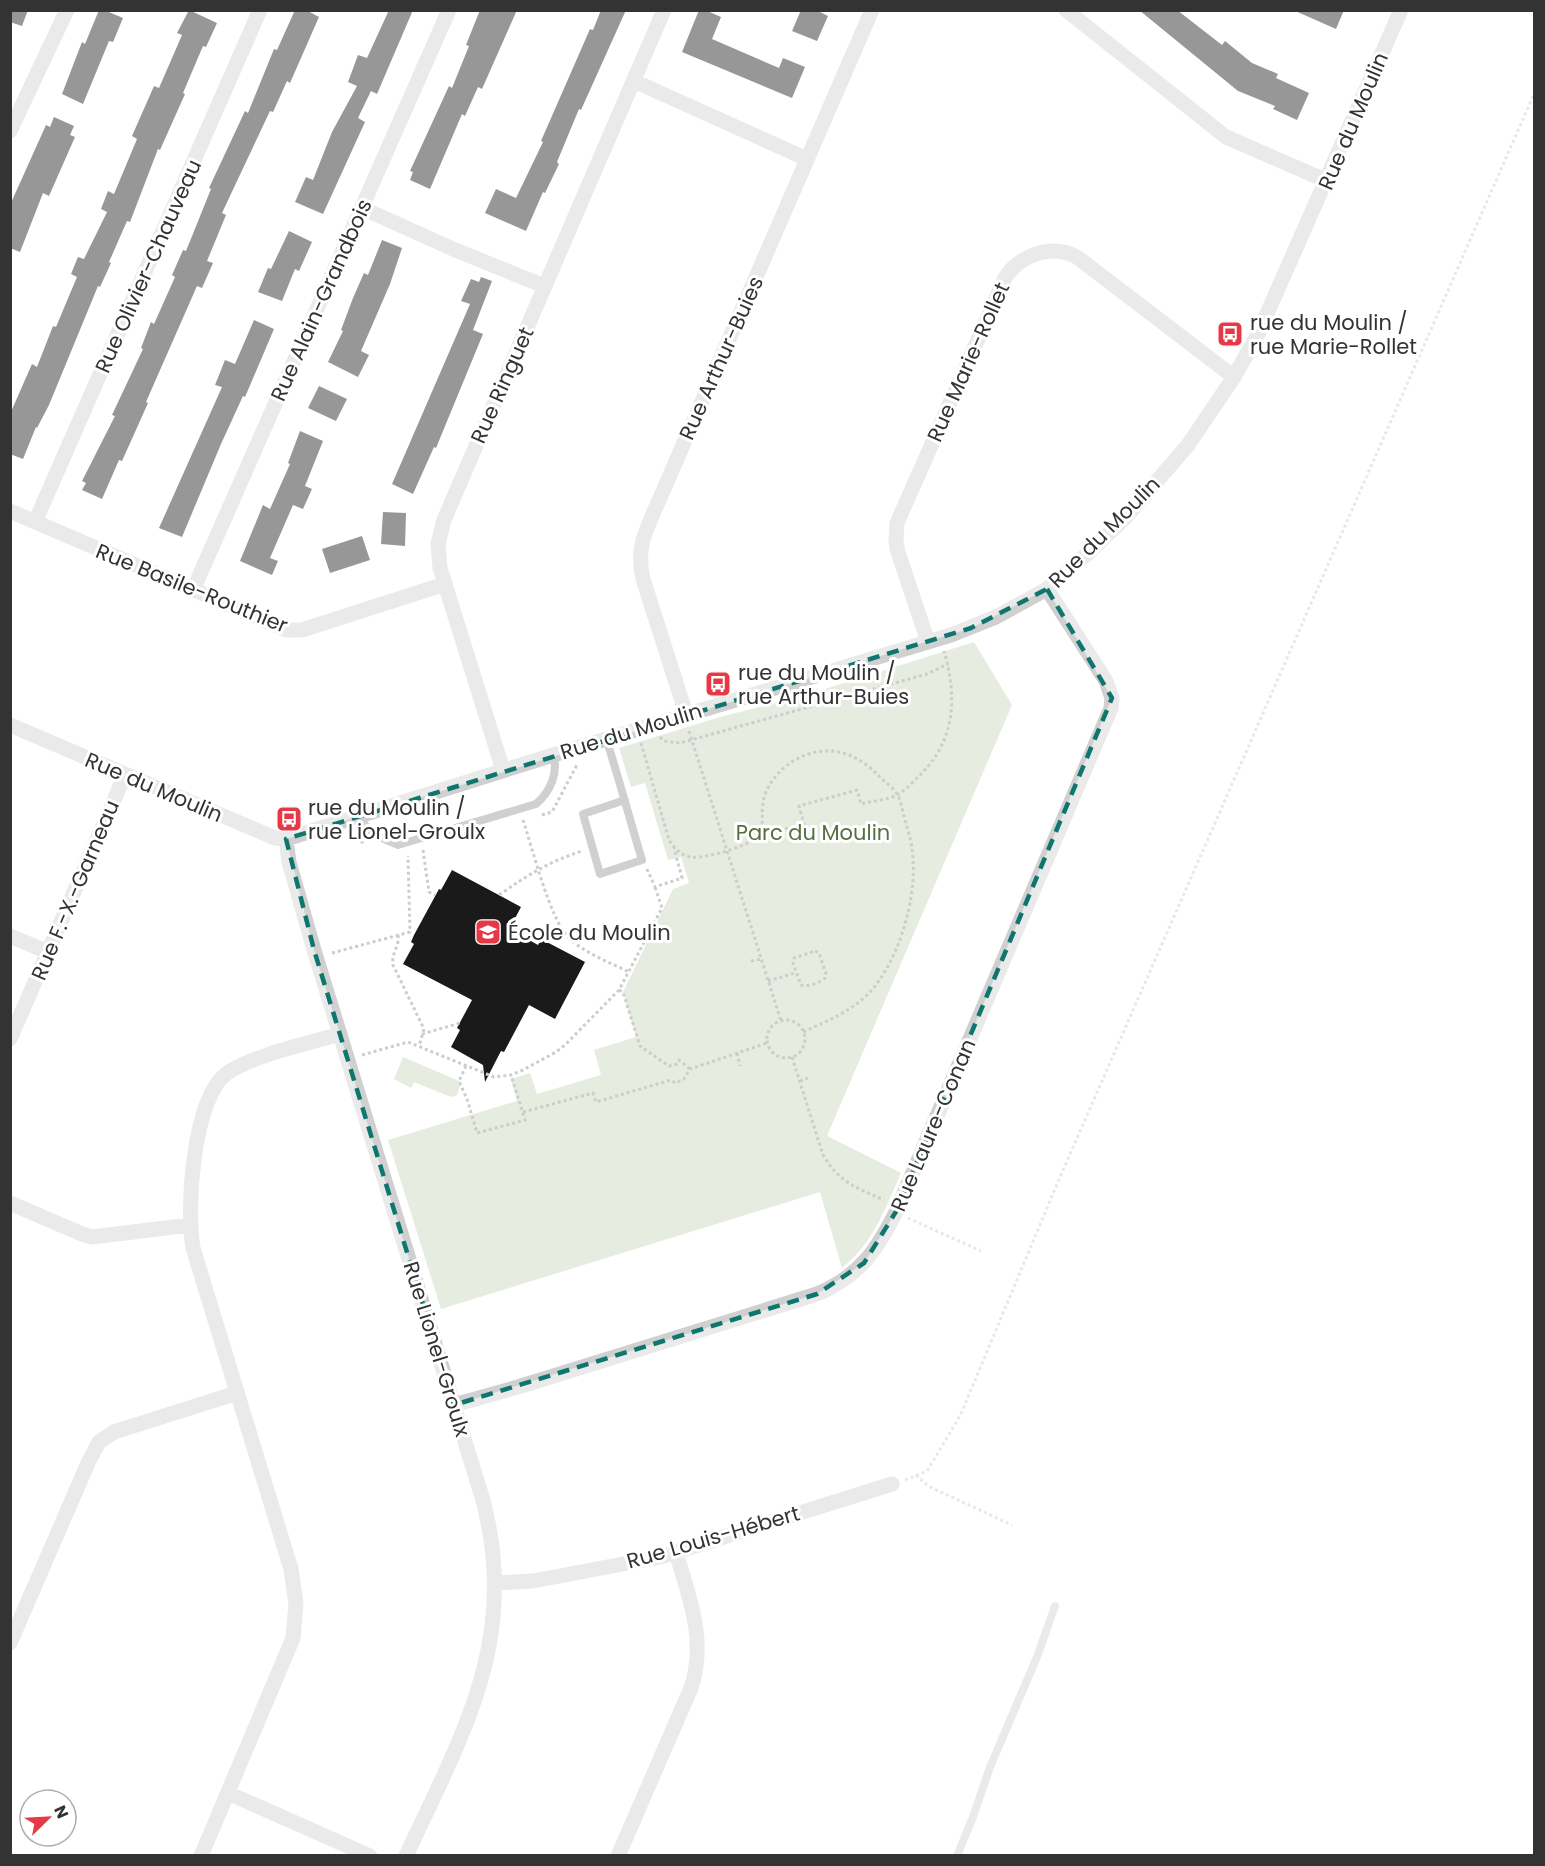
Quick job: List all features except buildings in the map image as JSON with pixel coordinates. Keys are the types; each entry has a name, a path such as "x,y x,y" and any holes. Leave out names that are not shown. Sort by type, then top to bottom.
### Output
{"street":[{"path":"10,131 67,10"},
{"name":"Rue Olivier-Chauveau","path":"35,522 260,10"},
{"name":"Rue Alain-Grandbois","path":"193,590 449,10"},
{"name":"Rue Ringuet","path":"503,770 445,584 438,554 444,520 664,10"},
{"name":"Rue Arthur-Buies","path":"687,720 640,568 640,547 872,10"},
{"path":"1066,10 1226,137 1327,181"},
{"name":"Rue du Moulin","path":"10,725 269,835 286,839 606,738 687,720 928,642 996,617 1047,589 1087,554 1141,500 1188,445 1234,377 1258,334 1401,10"},
{"path":"634,81 807,159"},
{"path":"362,208 453,249 544,286"},
{"name":"Rue Marie-Rollet","path":"928,642 898,552 897,523 1005,278 1019,262 1032,255 1049,251 1067,252 1077,257 1234,377"},
{"name":"Rue Basile-Routhier","path":"10,511 277,627 297,631 445,584"},
{"name":"Rue Laure-Conan","path":"454,1405 817,1294 851,1275 872,1254 902,1198 1111,708 1112,698 1106,681 1047,589"},
{"name":"Rue F.-X.-Garneau","path":"10,1039 125,775"},
{"name":"Rue Lionel-Groulx","path":"286,839 289,862 339,1034 486,1514 495,1566 493,1629 482,1679 462,1735 406,1856"},
{"path":"10,936 48,952"},
{"path":"201,1856 293,1638 296,1613 295,1584 291,1569 197,1261 190,1225 194,1165 199,1134 206,1105 216,1084 227,1073 243,1064 339,1034"},
{"path":"10,1203 92,1237 190,1225"},
{"path":"10,1643 99,1442 114,1431 237,1393"},
{"name":"Rue Louis-Hébert","path":"495,1583 533,1581 676,1552 892,1484"},
{"path":"618,1856 695,1674 698,1648 697,1627 676,1552"},
{"path":"228,1793 370,1856"}],"lane":[{"path":"606,738 625,800 642,860 600,874 583,814 625,800"},
{"path":"360,815 364,826 369,831 398,845 536,804 548,790 553,778 557,766 553,755"},
{"path":"957,1856 974,1816 990,1767 1037,1657 1055,1606"}],"path":[{"path":"892,1484 927,1471 960,1416 1060,1177 1534,94"},
{"path":"674,848 692,857 726,850 762,835 804,824 799,806 857,790 861,804 897,795 931,764 943,744 953,707 944,650"},
{"path":"658,734 664,741 680,743 927,674 948,664"},
{"path":"687,720 781,1021"},
{"path":"640,740 665,830 674,848 682,878 655,887"},
{"path":"762,835 762,811 767,789 778,774 790,762 808,754 830,752 843,753 859,759 897,795 911,842 914,862 912,898 898,944 879,979 865,997 844,1012 803,1032"},
{"path":"523,820 557,920 566,935 587,950 629,972"},
{"path":"423,851 429,892 435,895"},
{"path":"500,895 539,868 570,855"},
{"path":"408,856 410,932"},
{"path":"360,1055 404,1042 420,1046 494,1077 511,1075 556,1052 619,990 629,972 662,908 652,878"},
{"path":"328,954 410,932 414,934"},
{"path":"398,935 399,940 392,959 393,965 424,1029 420,1046"},
{"path":"815,951 819,953 826,974 825,978 805,986 801,985 796,972 794,958 815,951"},
{"path":"751,961 761,958"},
{"path":"768,981 796,972"},
{"path":"619,990 623,992 640,1046 669,1066 677,1064 679,1060 690,1069"},
{"path":"781,1021 798,1024 803,1032 803,1046 792,1057 772,1053 767,1043 770,1028 781,1021"},
{"path":"422,1034 460,1023"},
{"path":"523,1113 593,1092 596,1102 671,1080 675,1083 680,1082 690,1069 767,1043"},
{"path":"737,1053 740,1065"},
{"path":"792,1057 823,1155 830,1168 849,1185 888,1201"},
{"path":"466,1066 459,1081 470,1106 477,1133 525,1120 511,1075"},
{"path":"800,1081 808,1078"},
{"path":"904,1217 981,1251"},
{"path":"916,1475 928,1486 1012,1525"}],"highlighted area":[{"path":"1047,589 1112,698 897,1210 864,1263 817,1294 454,1405 314,950 286,839 971,628"}],"green space":[{"name":"Parc du Moulin","path":"974,642 1012,705 827,1136 901,1173 877,1224 862,1248 842,1268 820,1192 441,1309 388,1140 517,1101 511,1079 530,1073 537,1094 601,1075 594,1050 636,1037 623,992 673,889 689,883 681,857 668,860 645,783 631,787 619,748 720,717 803,696"},
{"path":"403,1057 459,1081 457,1095 451,1097 414,1082 411,1088 394,1079"}],"place":[{"name":"rue du Moulin / rue Marie-Rollet","path":"1230,334"},
{"name":"rue du Moulin / rue Arthur-Buies","path":"718,684"},
{"name":"rue du Moulin / rue Lionel-Groulx","path":"289,819"},
{"name":"École du Moulin","path":"488,932"}]}
